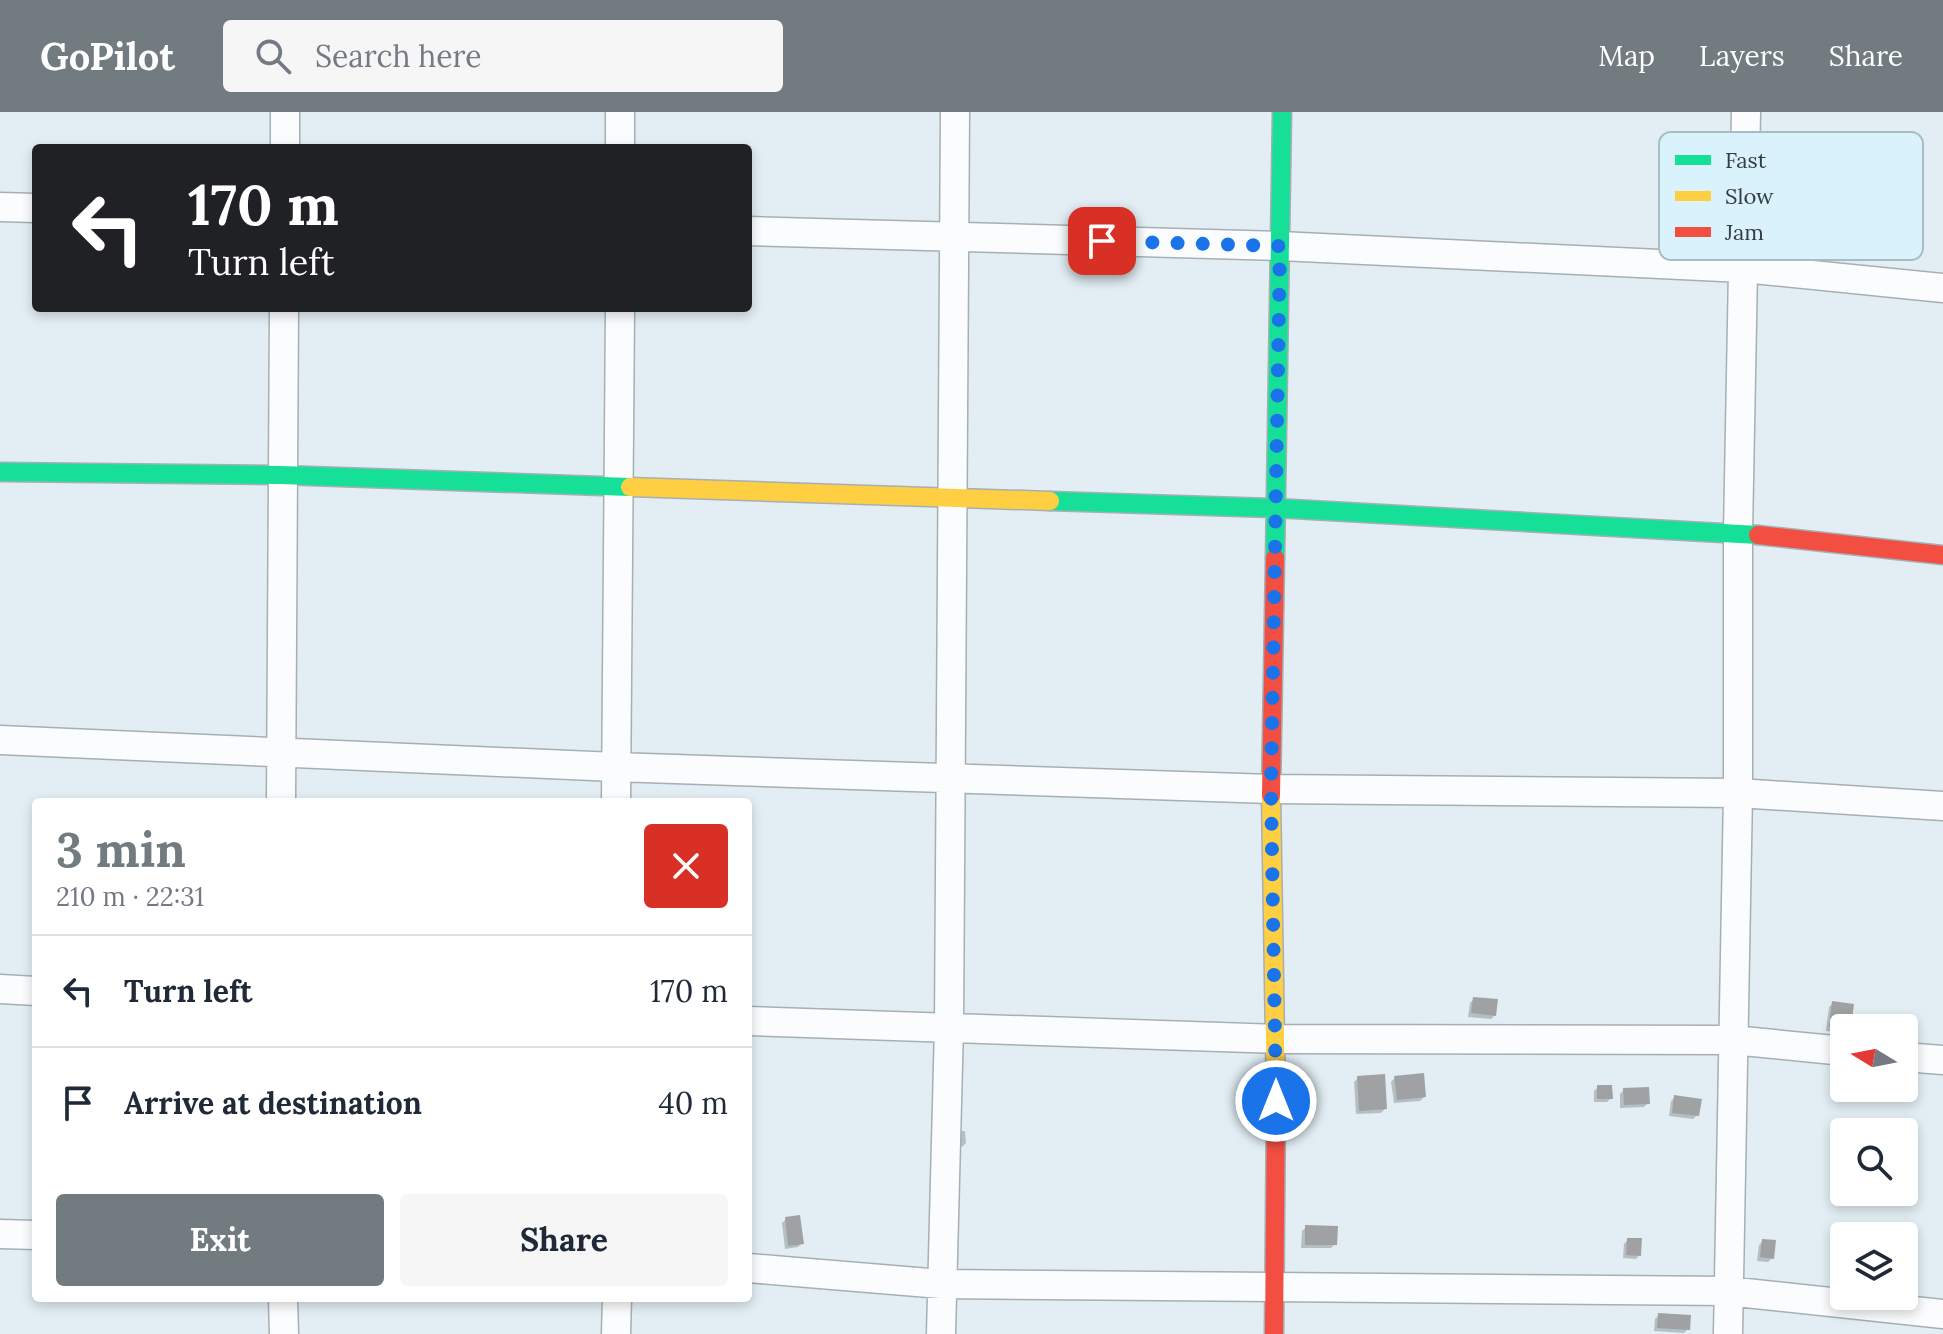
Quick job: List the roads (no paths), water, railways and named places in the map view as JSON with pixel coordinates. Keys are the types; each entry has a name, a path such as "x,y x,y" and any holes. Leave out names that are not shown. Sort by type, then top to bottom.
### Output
{"street":[{"path":"285,112 285,144"},
{"path":"620,112 620,144"},
{"path":"941,1334 949,1026 955,112"},
{"path":"1274,1334 1277,1039 1271,789 1282,112"},
{"path":"1746,112 1746,132"},
{"path":"0,207 32,208"},
{"path":"752,231 1280,246 1743,268 1943,288"},
{"path":"1728,1334 1743,260"},
{"path":"281,798 284,312"},
{"path":"616,798 620,312"},
{"path":"0,472 281,475 1275,508 1738,533 1943,555"},
{"path":"0,740 615,767 1271,789 1738,793 1943,806"},
{"path":"0,989 32,991"},
{"path":"752,1021 1277,1039 1733,1040 1830,1050"},
{"path":"1918,1058 1943,1060"},
{"path":"0,1234 32,1235"},
{"path":"752,1268 941,1284 1727,1291 1943,1314"},
{"path":"283,1302 284,1334"},
{"path":"616,1334 617,1302"}]}
